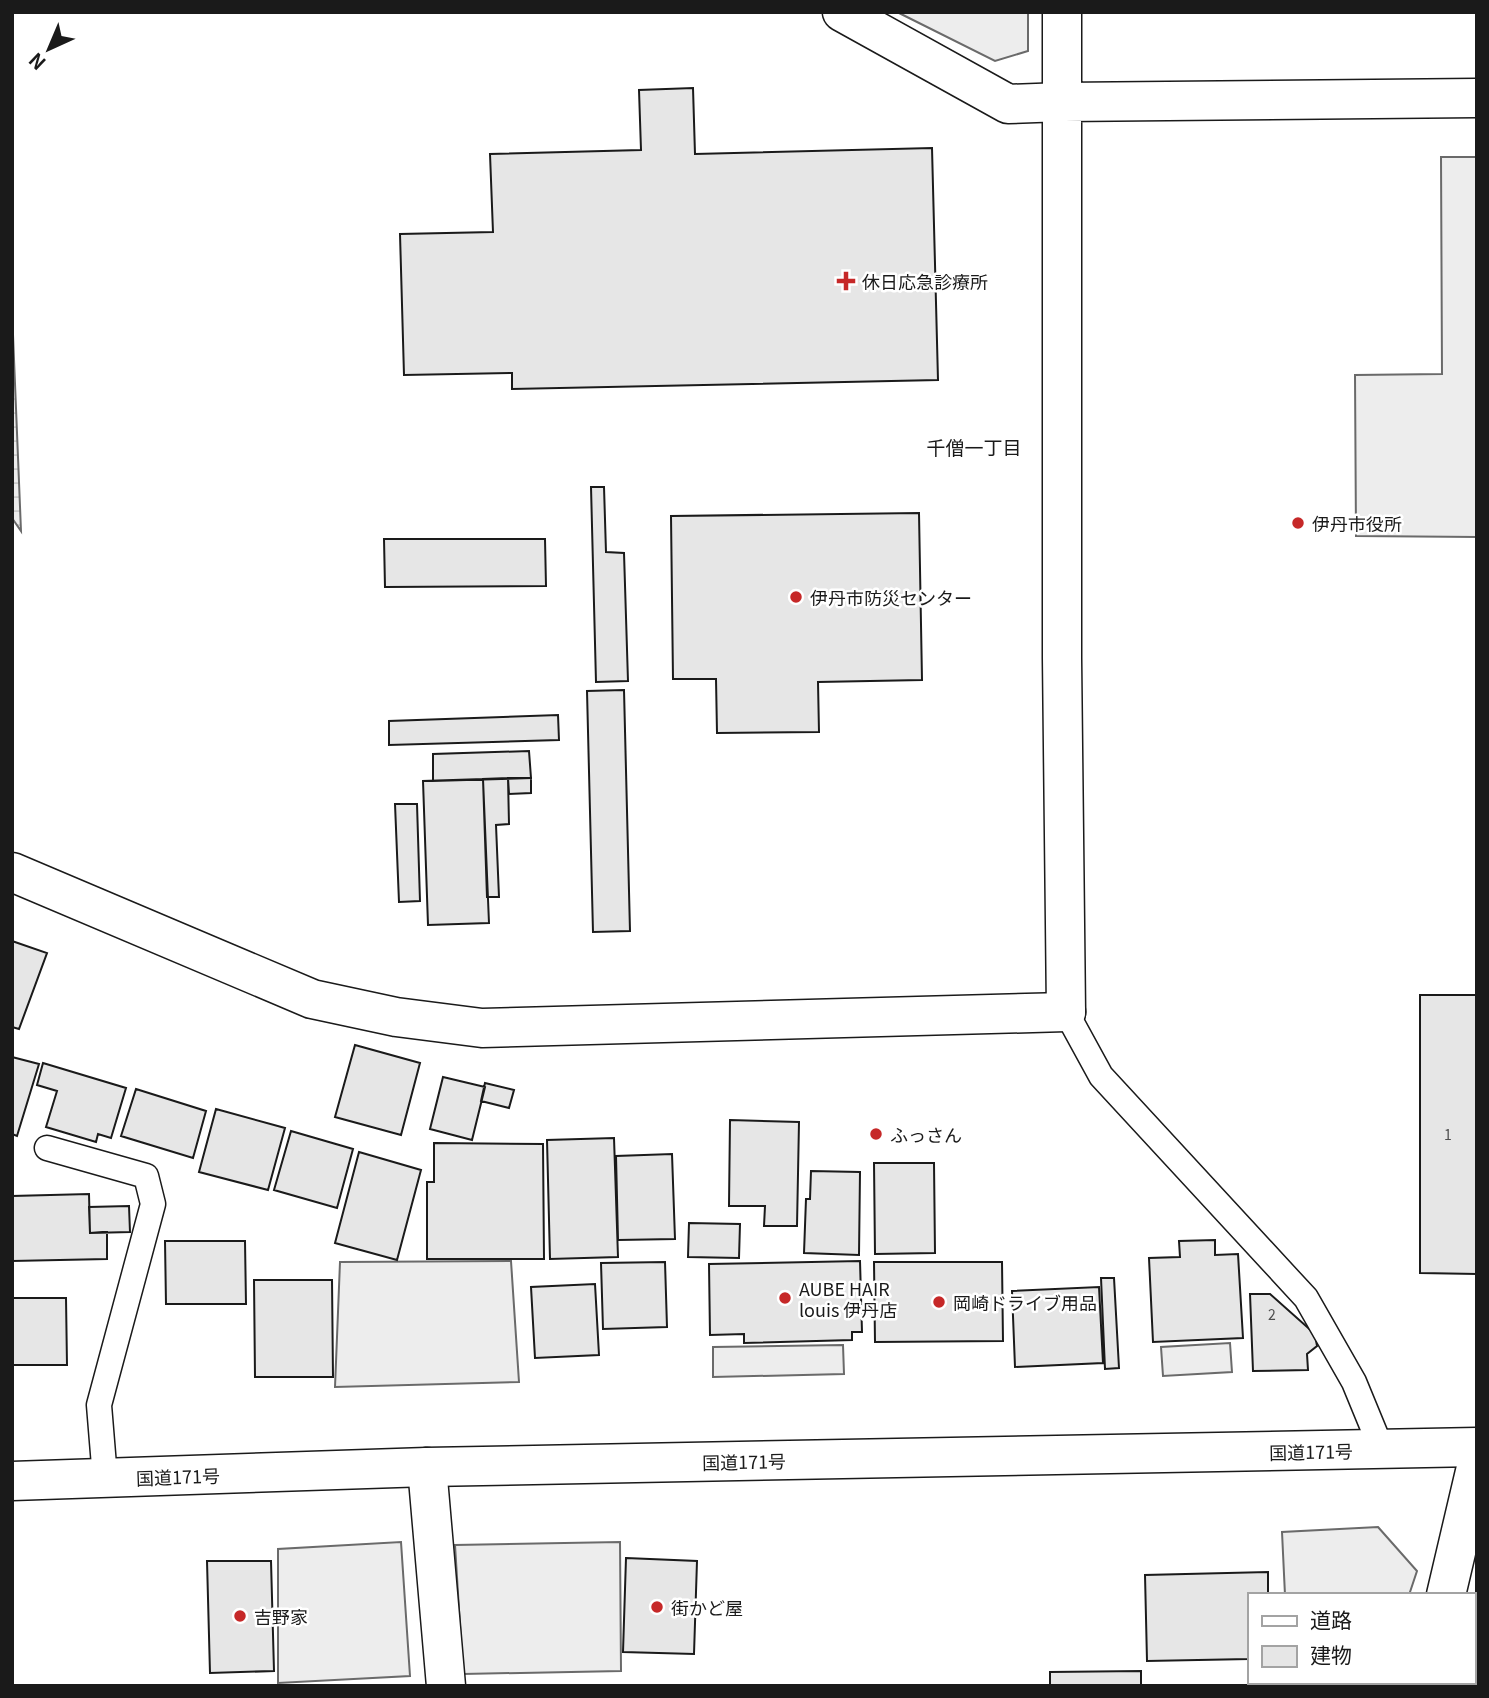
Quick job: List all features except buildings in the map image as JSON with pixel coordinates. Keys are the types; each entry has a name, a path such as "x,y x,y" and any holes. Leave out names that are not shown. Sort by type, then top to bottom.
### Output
{"main road":[{"path":"842,12 1008,104 1477,98"},
{"path":"12,872 312,999 445,1024 482,1028 1066,1012 1062,658 1062,12"},
{"name":"国道171号","path":"12,1481 427,1467 1477,1447"},
{"path":"1446,1593 1477,1463"},
{"path":"427,1467 446,1686"}],"lane":[{"path":"1066,1012 1101,1076 1306,1298 1354,1382 1382,1450"},
{"path":"47,1148 146,1176 153,1204 99,1405 105,1479"}],"shaded area":[{"path":"897,12 1028,12 1028,51 995,61"},
{"path":"1441,157 1477,157 1477,537 1356,536 1355,375 1442,374"},
{"path":"12,310 21,531 12,518"},
{"path":"511,1261 519,1382 335,1387 340,1262"},
{"path":"1230,1343 1232,1372 1163,1376 1161,1347"},
{"path":"843,1345 844,1374 713,1377 713,1347"},
{"path":"1378,1527 1417,1571 1410,1593 1285,1593 1282,1532"},
{"path":"401,1542 410,1676 278,1683 278,1549"},
{"path":"620,1542 621,1671 463,1674 455,1545"}],"waterway":[{"path":"1475,1640 1477,1633"}],"place":[{"name":"休日応急診療所","path":"846,281"},
{"name":"伊丹市役所","path":"1298,523"},
{"name":"伊丹市防災センター","path":"796,597"},
{"name":"ふっさん","path":"876,1134"},
{"name":"AUBE HAIR louis 伊丹店","path":"785,1298"},
{"name":"岡崎ドライブ用品","path":"939,1302"},
{"name":"街かど屋","path":"657,1607"},
{"name":"吉野家","path":"240,1616"}],"district":[{"name":"千僧一丁目","path":"974,446"}]}
